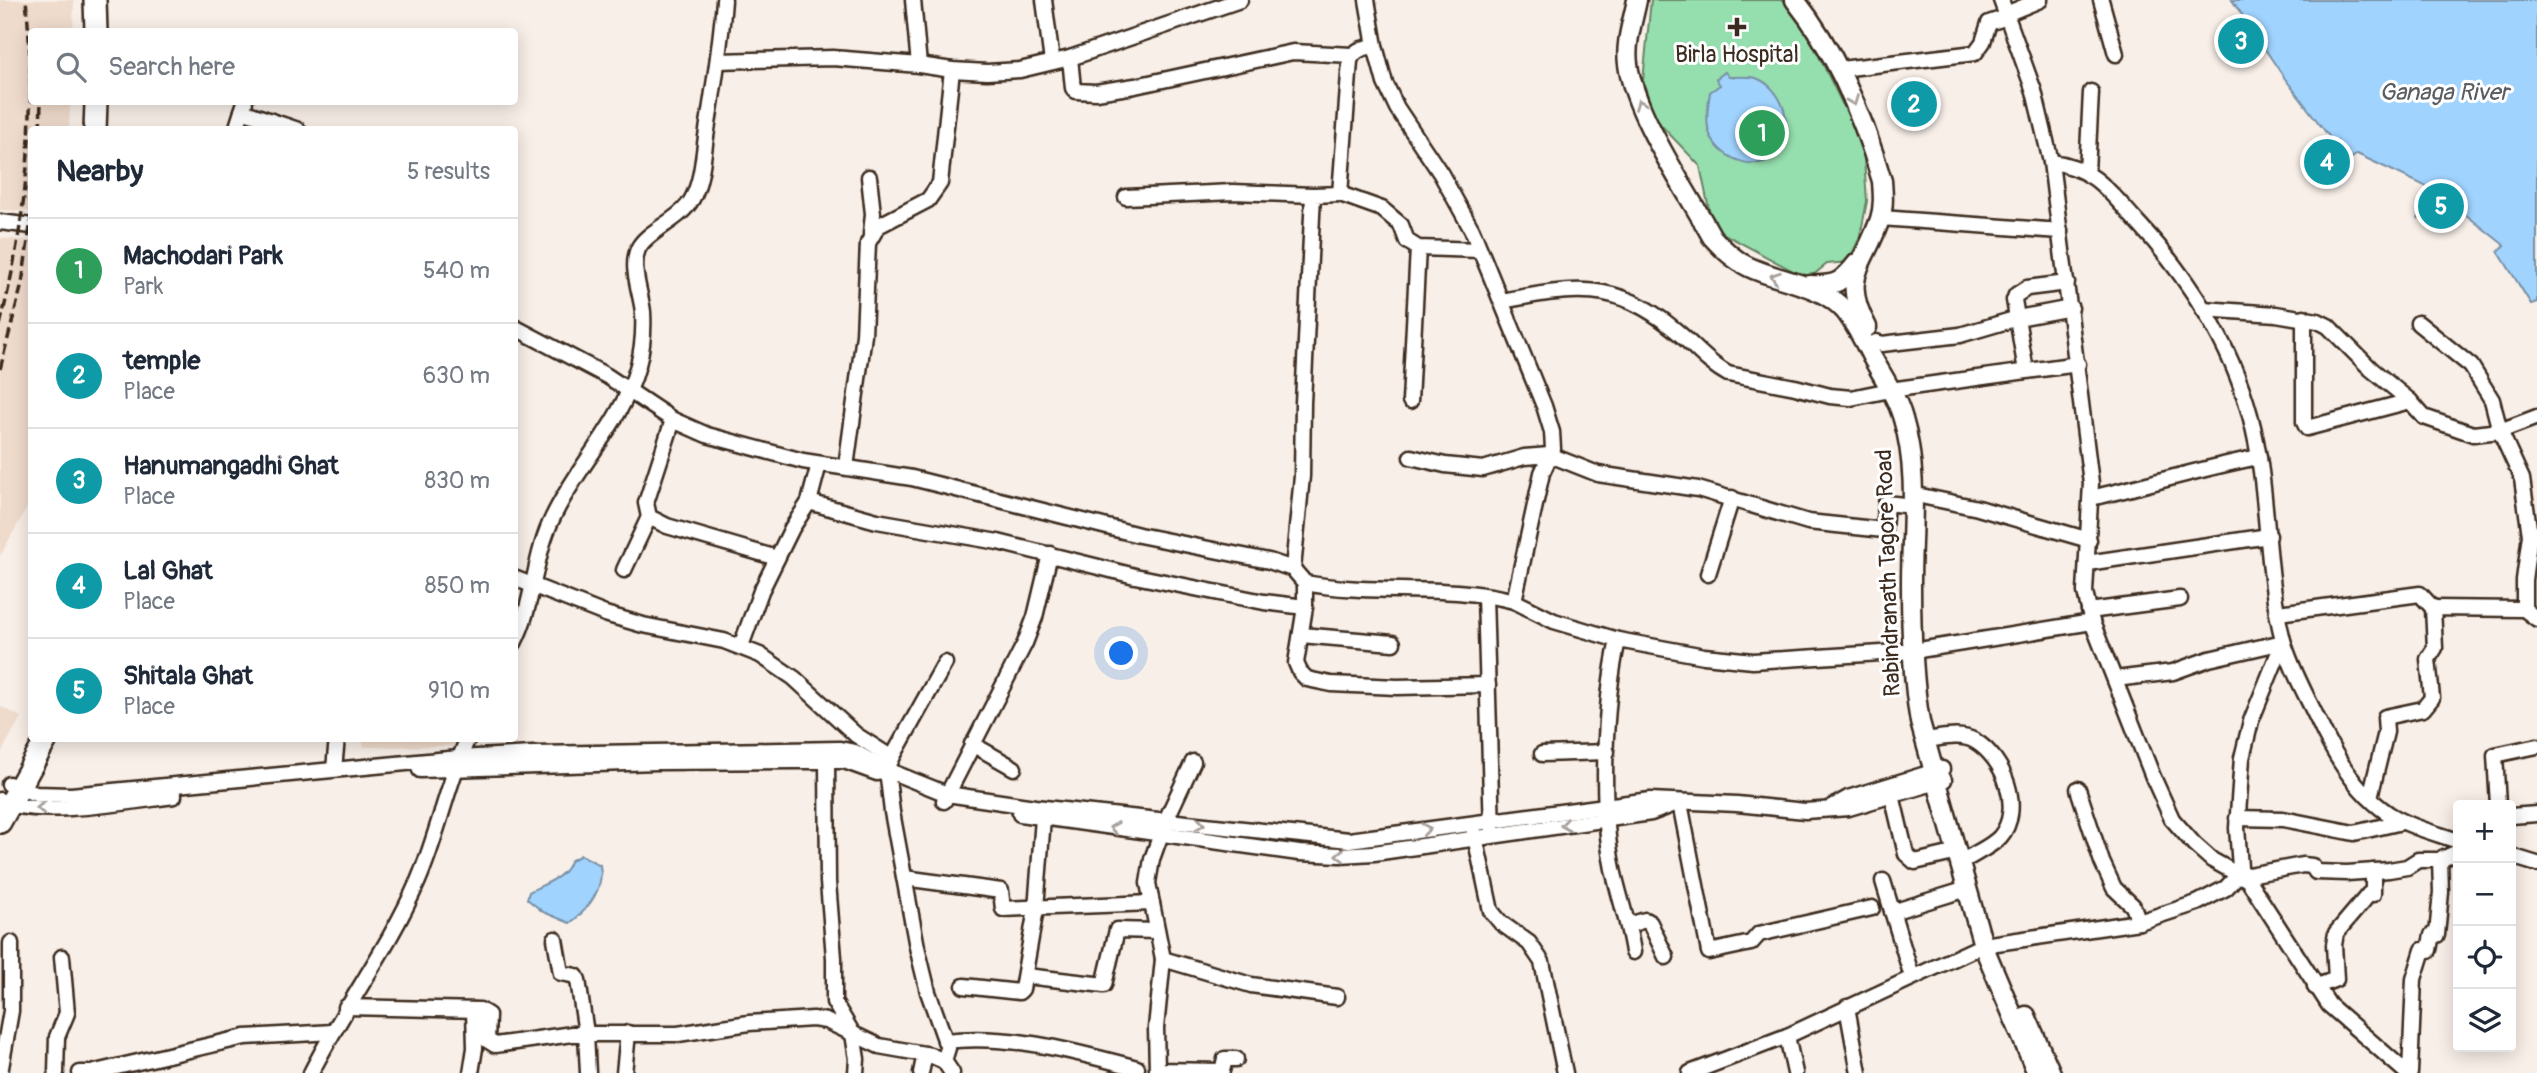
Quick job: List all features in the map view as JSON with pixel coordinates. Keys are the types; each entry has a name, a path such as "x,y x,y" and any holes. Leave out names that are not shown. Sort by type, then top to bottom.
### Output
{"highway":[{"path":"95,0 96,28"},
{"path":"106,28 107,0"},
{"path":"95,126 96,105"},
{"path":"104,126 105,105"},
{"path":"6,800 32,742"},
{"path":"6,800 44,742"}],"main road":[{"name":"Rabindranath Tagore Road","path":"1637,0 1628,46 1632,83 1645,115 1712,237 1748,267 1805,285 1827,296 1843,309 1896,389"},
{"name":"Rabindranath Tagore Road","path":"1795,0 1815,26 1841,69 1882,181 1884,199 1881,218 1856,273 1853,288 1857,310 1876,342 1896,389 1911,454 1917,501 1911,584 1917,650 1938,775"},
{"path":"1805,285 1831,285 1844,279 1864,255"},
{"name":"Rabindranath Tagore Road","path":"1917,650 1915,696 1988,945 2051,1073"},
{"name":"Rabindranath Tagore Road","path":"1963,855 1967,889 2037,1073"}],"street":[{"path":"518,634 527,615 542,544 552,517 630,390 642,350 643,333 636,268 638,248 686,208 694,197 699,181 718,61 724,0"},
{"path":"913,0 919,65"},
{"path":"1044,0 1052,62"},
{"path":"718,61 833,58 952,70 1020,70 1070,58 1240,0"},
{"path":"1367,0 1385,83 1397,108 1446,183 1480,250 1550,422 1554,440 1542,473 1514,601"},
{"path":"1841,69 1975,53 1983,42 1989,23 2004,10 2040,0"},
{"path":"2101,0 2116,54"},
{"path":"2004,10 2034,91 2051,162 2078,365 2091,498 2085,592 2090,616 2172,819 2212,860 2252,884 2315,987 2338,1016 2408,1073"},
{"path":"1070,58 1073,88 1076,91 1096,92 1135,86 1276,54 1302,51 1352,55 1361,49 1375,46"},
{"path":"1340,194 1348,72 1352,55"},
{"path":"871,235 888,219 928,200 940,183 952,70"},
{"path":"2087,172 2091,92"},
{"path":"237,126 244,106 289,126"},
{"path":"2051,162 2065,163 2087,172 2147,233 2203,309 2228,352 2250,414 2259,457 2283,642 2337,758 2370,797 2402,822 2453,839"},
{"path":"846,467 864,335 868,243 873,214 869,177"},
{"path":"1126,197 1233,192 1340,194 1382,209 1401,225 1407,241 1418,248 1480,250"},
{"path":"1293,569 1302,476 1313,195"},
{"path":"1881,218 2060,231"},
{"path":"0,222 28,226"},
{"path":"1409,401 1418,248"},
{"path":"2026,371 2014,300 2019,291 2027,288 2067,283"},
{"path":"1502,300 1567,290 1606,292 1643,306 1712,365 1728,374 1842,398 2078,365"},
{"path":"1876,342 1882,344 1960,335 2018,318 2071,308"},
{"path":"2203,309 2304,317 2328,326 2424,417 2473,434 2500,430 2537,417"},
{"path":"2304,317 2304,422 2307,428 2410,401"},
{"path":"2418,323 2471,366 2492,401 2500,430 2522,480 2530,535 2524,580 2524,609"},
{"path":"518,329 576,358 630,390 673,420 707,435 819,464 923,481 1139,535 1269,561 1293,569 1306,583 1369,591 1429,590 1514,601 1554,621 1618,640 1704,656 1753,662 1917,650 2180,599"},
{"path":"624,570 649,517 646,503 673,420"},
{"path":"1411,457 1446,465 1483,469 1537,454 1550,455 1598,474 1674,484 1732,498 1808,522 1884,530 1886,503 1917,501 1978,508 2089,540"},
{"path":"2091,498 2160,482 2206,467 2259,457"},
{"path":"741,646 761,591 792,528 809,502 819,464"},
{"path":"1708,574 1732,498"},
{"path":"809,502 894,524 971,536 1135,576 1305,607"},
{"path":"649,517 667,526 777,558"},
{"path":"2087,563 2269,536"},
{"path":"945,797 1025,643 1035,617 1050,554"},
{"path":"518,579 627,621 741,646 794,678 889,768"},
{"path":"1306,583 1296,663 1307,679 1316,682 1397,687 1488,685"},
{"path":"2278,613 2420,594 2433,608 2435,648 2428,659 2432,698 2423,709 2385,717 2386,732 2370,797"},
{"path":"1485,596 1492,828"},
{"path":"2433,608 2524,609 2537,619"},
{"path":"1301,635 1394,643"},
{"path":"1618,640 1611,676 1607,813 1613,868 1629,925 1633,952"},
{"path":"2115,679 2173,672 2209,659 2283,642"},
{"path":"2241,875 2237,818 2242,758 2251,721 2283,642"},
{"path":"346,1007 485,1011 488,1015 486,1037 489,1043 495,1045 586,1033 678,1034 749,1023 798,1019 826,1021 879,1046 925,1054 948,1067 948,1048 925,981 904,878 889,768 945,663"},
{"path":"1892,795 1906,854 1915,862 1963,855 2000,836 2007,821 2011,796 2007,780 1997,762 1976,741 1956,736 1933,739"},
{"path":"334,769 337,742"},
{"path":"311,1073 346,1007 383,949 419,879 466,742"},
{"path":"972,744 1014,768"},
{"path":"2498,800 2495,755 2537,746"},
{"path":"6,800 53,808 125,802 533,754 829,749 855,752 965,806 1043,818 1349,840 1472,823 1492,828 1607,813 1650,800 1737,804 1805,811 1849,808 1892,795 1938,775"},
{"path":"1542,754 1607,752"},
{"path":"6,800 93,794 334,769 457,763 844,761 889,768"},
{"path":"827,762 828,882 834,958 834,1002 853,1034 856,1073"},
{"path":"1193,762 1152,859 1148,883 1163,959 1156,1028 1157,1070 1222,1071 1225,1059 1236,1059"},
{"path":"1828,809 1848,798 1938,775"},
{"path":"2078,789 2102,862 2114,888 2133,906 2139,922"},
{"path":"945,797 1035,807 1164,827 1299,853 1374,853 1475,838 1492,828"},
{"path":"1680,803 1710,952 1751,943 1759,934 1872,908"},
{"path":"2516,816 2537,814"},
{"path":"964,986 1020,992 1026,976 1036,909 1043,818"},
{"path":"2237,818 2283,819 2354,833 2402,822"},
{"path":"1472,823 1491,911 1501,923 1529,943 1542,962 1566,1073"},
{"path":"1690,1073 1787,1036 1912,977 1988,945 2139,922 2212,896 2241,875 2303,865 2312,866 2316,872 2373,871 2407,867 2418,860 2440,860 2453,854"},
{"path":"2516,858 2537,864"},
{"path":"2408,1073 2414,979 2423,950 2429,950 2432,935 2437,935 2441,892 2440,860"},
{"path":"2315,987 2336,979 2336,933 2369,894 2372,894 2373,871"},
{"path":"904,878 1001,891 1003,909 1152,903"},
{"path":"1883,881 1912,977"},
{"path":"1892,912 1967,889"},
{"path":"1629,925 1645,920 1650,923 1666,957"},
{"path":"1026,976 1104,985 1117,930 1157,931"},
{"path":"555,939 561,973 578,978 586,1033 588,1073"},
{"path":"1,1073 10,1011 11,943"},
{"path":"56,1073 57,1037 66,1013 62,957"},
{"path":"1163,959 1251,985 1337,997"},
{"path":"1847,1007 1859,1073"},
{"path":"471,1073 475,1048 474,1010"},
{"path":"80,1073 91,1073 245,1037 333,1032"},
{"path":"624,1073 628,1033"},
{"path":"1787,1036 1795,1073"},
{"path":"945,1041 962,1038 1006,1041 1092,1056 1137,1068"},
{"path":"921,1073 925,1054"}],"shaded area":[{"path":"0,0 74,0 73,28 28,28 28,105 70,105 69,126 28,126 28,211 0,210"},
{"path":"0,238 28,241 28,506 0,556"},
{"path":"0,706 21,717 0,755"},
{"path":"363,742 455,742 453,746 364,747"}],"green space":[{"path":"1651,0 1783,0 1793,10 1812,42 1863,146 1867,201 1860,237 1848,262 1827,264 1808,279 1713,228 1700,166 1656,120 1643,81"}],"water":[{"name":"Ganaga River","path":"2232,0 2537,0 2537,302 2531,304 2498,251 2504,245 2436,191 2357,154 2348,161 2337,141 2334,143 2283,76"},
{"path":"1725,72 1729,77 1756,78 1773,90 1779,99 1784,109 1787,130 1785,141 1772,158 1754,163 1734,159 1725,154 1712,139 1707,122 1710,92 1720,85 1716,79"},
{"path":"581,855 600,865 601,874 594,898 577,918 570,923 543,912 527,899 529,892 559,876 570,861"}],"waterway":[{"path":"2419,218 2435,190"}],"railway":[{"path":"26,0 28,28"},
{"path":"30,105 30,126"},
{"path":"40,126 41,105"},
{"path":"0,325 17,245 28,150"},
{"path":"0,369 22,284 28,241"}],"place":[{"name":"Birla Hospital","path":"1737,27"},
{"name":"Hanumangadhi Ghat","path":"2241,41"},
{"name":"temple","path":"1914,104"},
{"name":"Machodari Park","path":"1762,133"},
{"name":"Lal Ghat","path":"2327,162"},
{"name":"Shitala Ghat","path":"2441,206"}]}
